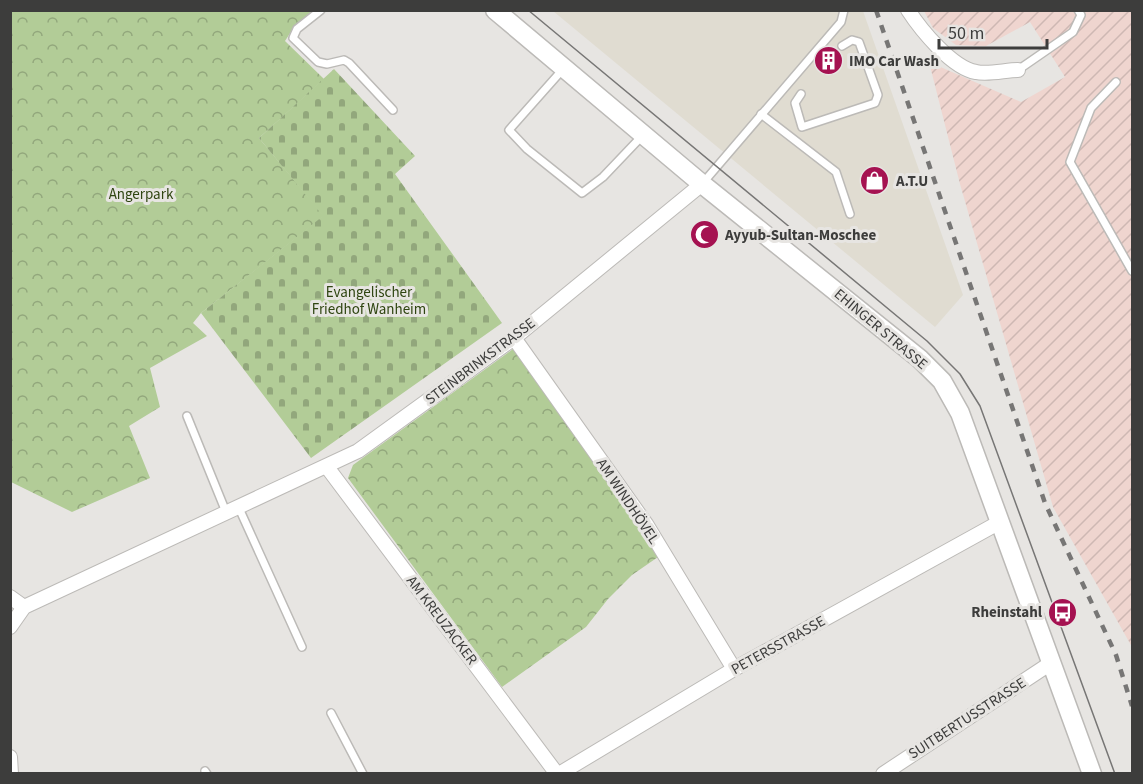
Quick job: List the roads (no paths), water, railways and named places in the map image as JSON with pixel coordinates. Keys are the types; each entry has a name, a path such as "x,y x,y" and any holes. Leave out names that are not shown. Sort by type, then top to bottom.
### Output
{"street":[{"name":"EHINGER STRASSE","path":"495,10 702,184 920,359 942,381 960,413 1092,774"},
{"path":"908,10 917,24 948,57 976,72 1018,70"},
{"name":"STEINBRINKSTRASSE","path":"10,627 24,607 358,451 514,338 702,184"},
{"name":"AM WINDHÖVEL","path":"514,338 646,524 734,669"},
{"name":"AM KREUZACKER","path":"327,467 558,774"},
{"name":"PETERSSTRASSE","path":"558,774 734,669 1000,522"},
{"path":"10,597 24,607"},
{"name":"SUITBERTUSSTRASSE","path":"883,774 1051,663"},
{"path":"10,757 11,774"}],"lane":[{"path":"321,10 297,29 293,38 318,62 327,64 344,60 349,63 393,110"},
{"path":"702,184 841,22 844,10"},
{"path":"1018,70 1072,32 1081,15 1078,10"},
{"path":"801,94 795,103 802,127 875,103 878,95 859,42 852,40 842,46"},
{"path":"564,68 509,130 535,157 582,193 603,177 643,135"},
{"path":"1116,82 1091,108 1070,162 1132,271"},
{"path":"761,114 836,172 850,214"},
{"path":"187,416 302,647"},
{"path":"331,713 363,774"}],"tram line":[{"path":"528,10 927,341 960,374 980,406 1115,774"}],"railway":[{"path":"876,10 1045,503 1116,655 1132,706"}],"place":[{"name":"IMO Car Wash","path":"828,61"},
{"name":"A.T.U","path":"875,181"},
{"name":"Ayyub-Sultan-Moschee","path":"704,235"},
{"name":"Rheinstahl","path":"1063,612"}],"park label":[{"name":"Angerpark","path":"141,194"},
{"name":"Evangelischer Friedhof Wanheim","path":"369,300"}]}
